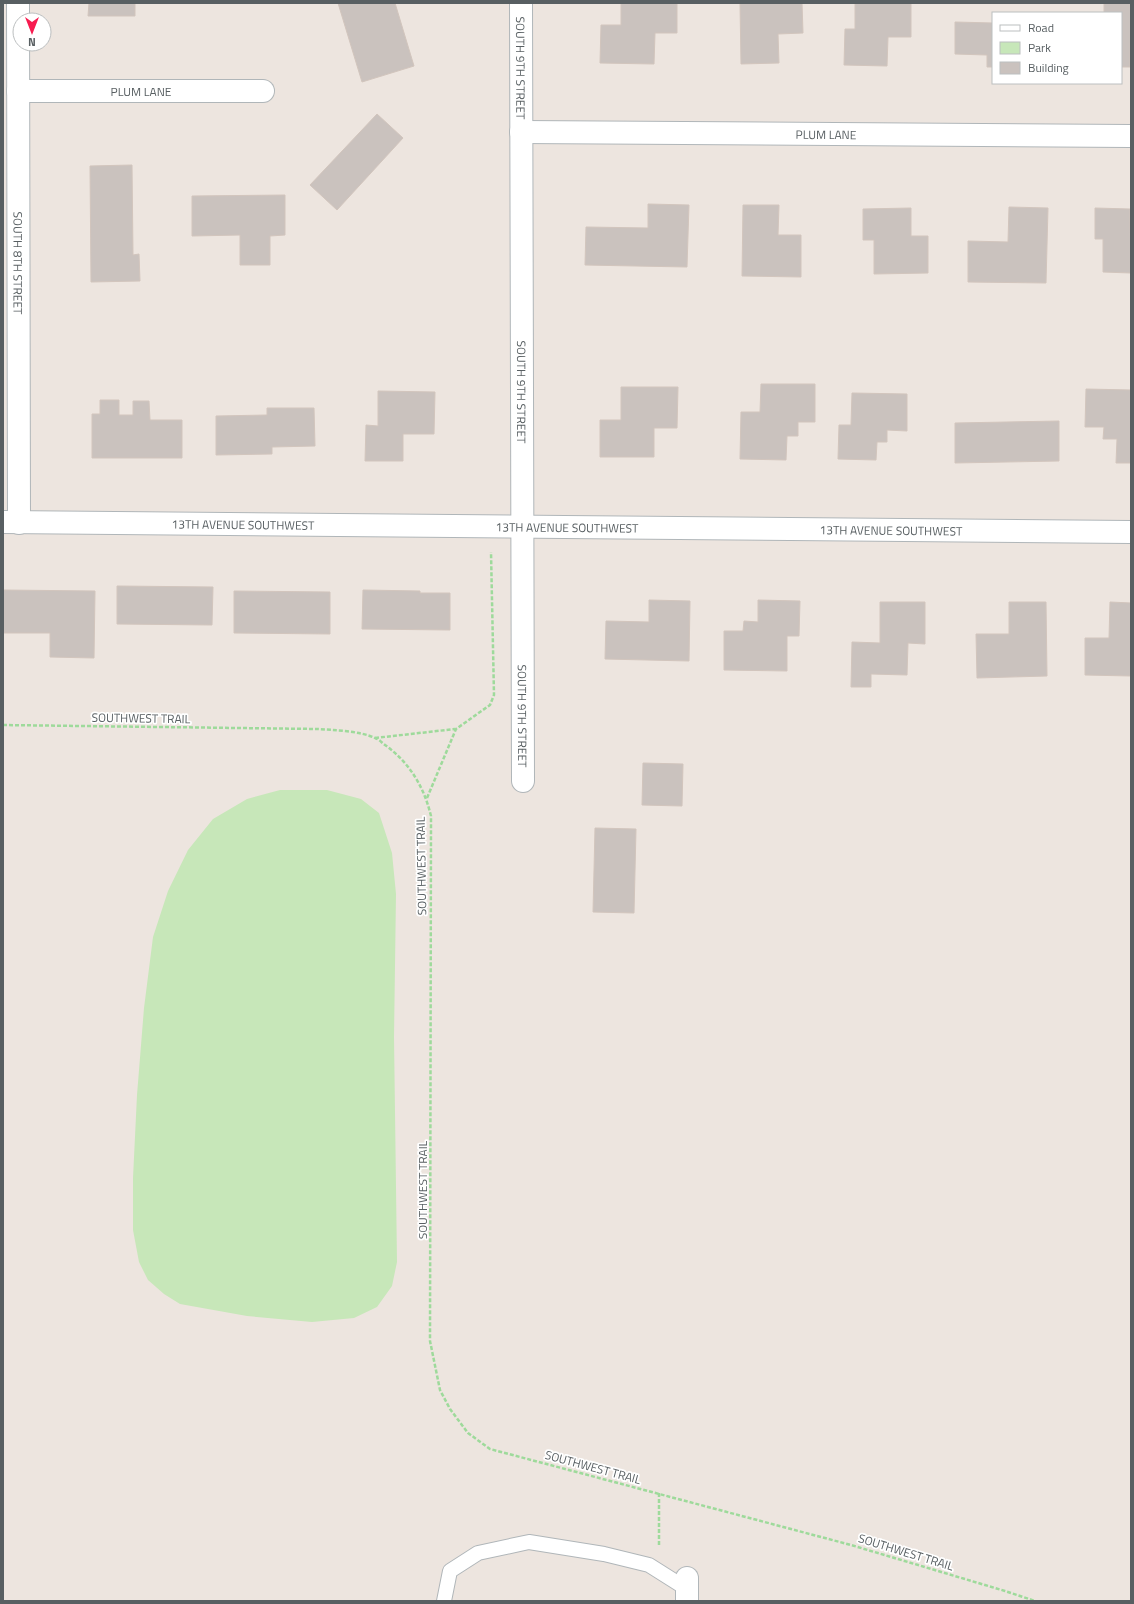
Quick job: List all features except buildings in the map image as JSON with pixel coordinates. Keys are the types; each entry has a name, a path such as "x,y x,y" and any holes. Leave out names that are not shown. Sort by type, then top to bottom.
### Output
{"street":[{"name":"SOUTH 8TH STREET","path":"11,522 18,3"},
{"name":"SOUTH 9TH STREET","path":"521,3 523,781"},
{"name":"PLUM LANE","path":"18,91 263,91"},
{"name":"PLUM LANE","path":"521,132 1131,136"},
{"name":"13TH AVENUE SOUTHWEST","path":"11,522 1131,532"}],"lane":[{"path":"444,1601 450,1571 478,1553 529,1542 604,1554 648,1565 687,1589"}],"path":[{"path":"375,738 456,729 490,705 494,695 491,557"},
{"name":"SOUTHWEST TRAIL","path":"3,725 317,729 345,731 375,738 397,754 416,777 427,798 431,816 430,1341 440,1390 450,1409 468,1433 490,1449 851,1544 1005,1590 1035,1601"},
{"path":"427,798 456,729"},
{"path":"659,1493 659,1548"}],"green space":[{"path":"280,790 327,790 361,799 379,813 392,853 396,894 394,1037 397,1262 392,1286 377,1307 354,1318 312,1322 247,1316 180,1304 164,1294 148,1280 139,1262 133,1230 133,1178 137,1095 144,1008 153,937 168,891 188,850 213,819 247,799"}]}
